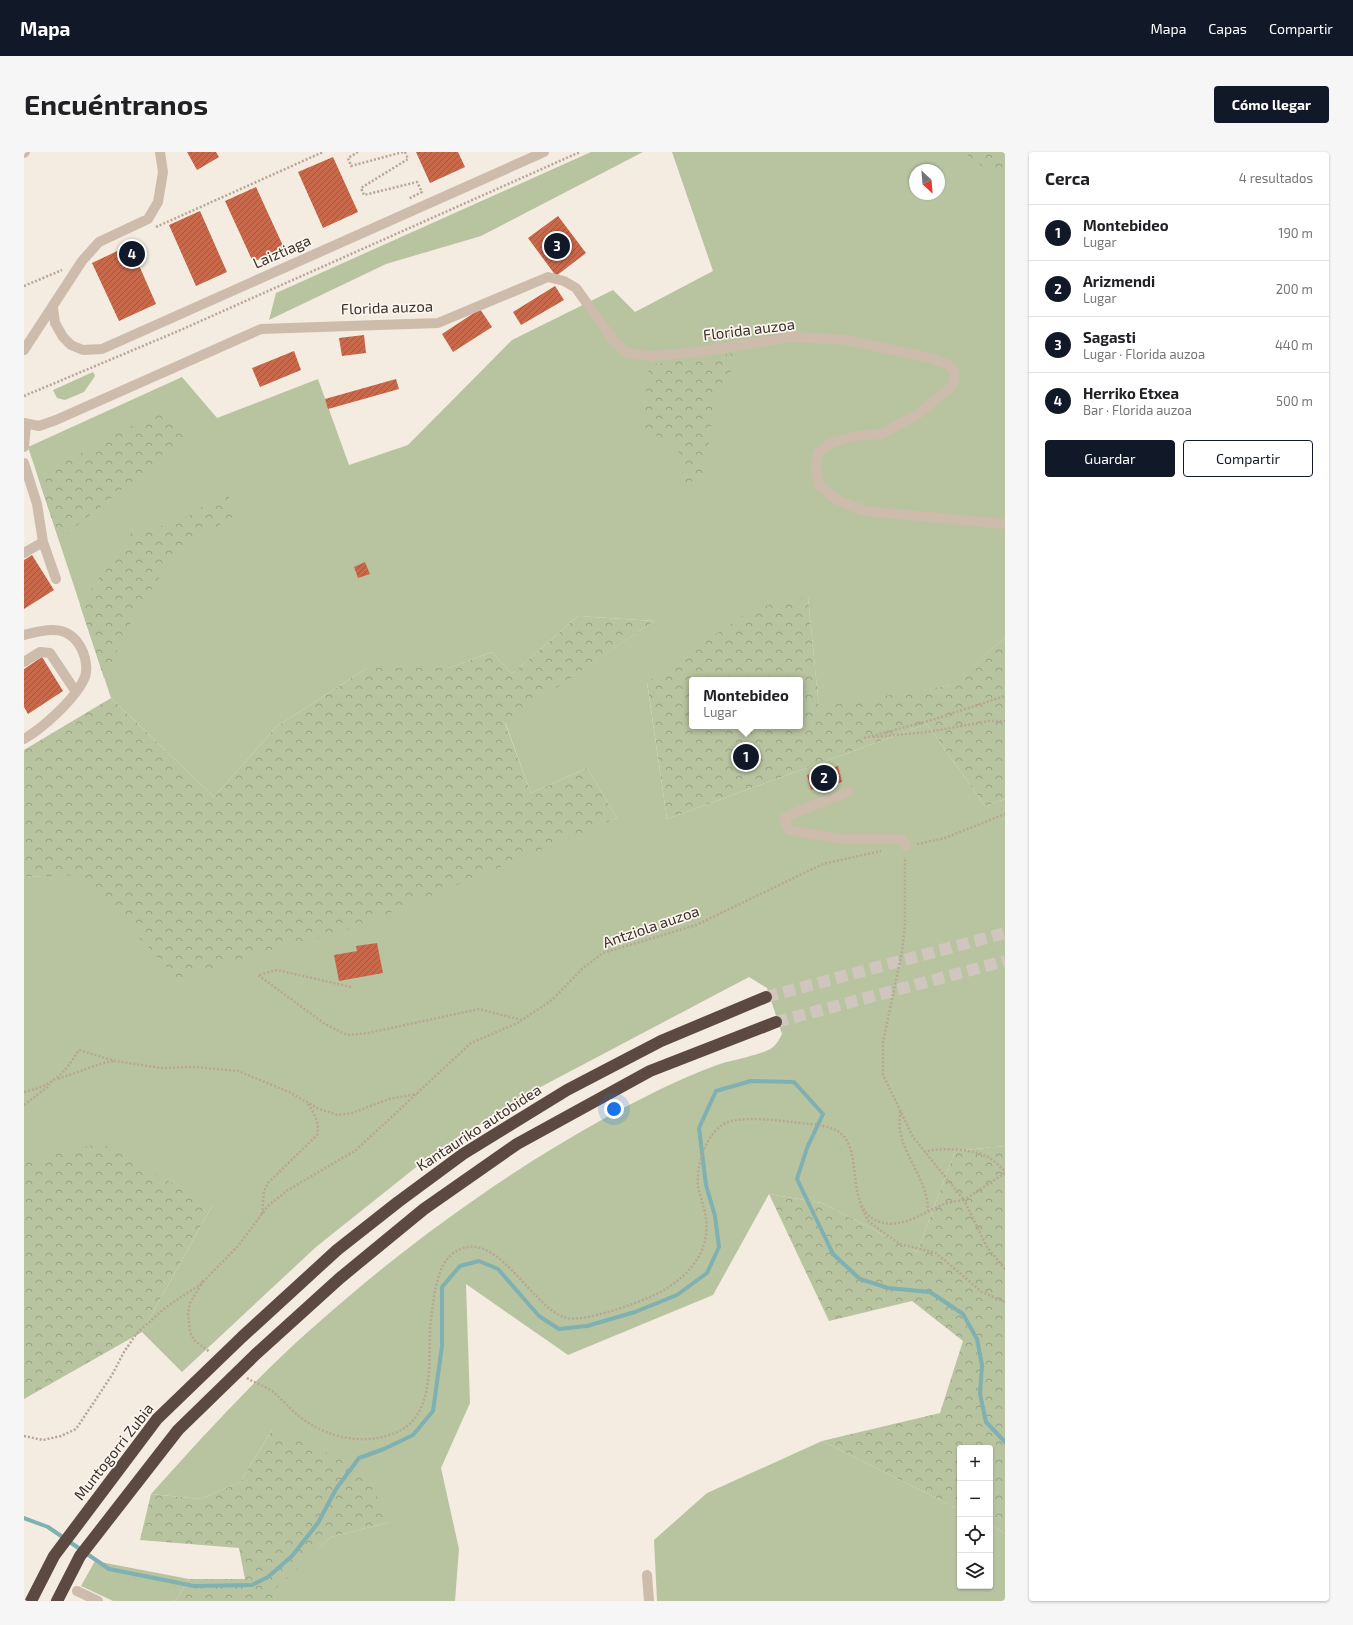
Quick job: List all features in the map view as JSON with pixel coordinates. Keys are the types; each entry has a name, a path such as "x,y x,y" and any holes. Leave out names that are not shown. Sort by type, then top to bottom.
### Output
{"highway":[{"name":"Kantauriko autobidea","path":"242,1337 338,1250 398,1202 462,1154 568,1090 661,1041 766,996"},
{"path":"57,1601 80,1556 173,1436 256,1354 340,1278 424,1209 517,1144 650,1072 776,1022"},
{"name":"Muntogorri Zubia","path":"31,1601 54,1556 157,1419 242,1337"}],"street":[{"path":"24,350 53,308 82,261 99,242 148,219 158,202 162,172 160,152"},
{"name":"Laiztiaga","path":"53,308 54,323 63,337 71,345 83,350 102,349 544,152"},
{"name":"Florida auzoa","path":"25,424 39,426 56,420 261,329 286,326 438,322 548,277 564,281 576,288 613,340 627,353 658,356 792,337 847,340 930,358 948,365 955,373 953,385 918,414 881,434 855,436 829,444 818,453 816,470 820,486 836,500 865,511 1005,524"},
{"path":"24,447 25,424"},
{"path":"24,463 37,504 43,542 56,579"},
{"path":"24,553 43,542"},
{"path":"24,635 55,629 69,633 79,642 86,659 85,678 76,692 38,731 24,739"},
{"path":"24,662 40,652 50,653 76,692"},
{"path":"848,792 784,818 789,830 842,838 902,839 906,846"},
{"path":"647,1575 648,1601"},
{"path":"77,1591 98,1601"}],"path":[{"path":"149,230 323,152"},
{"path":"358,152 348,158 351,166 404,152 408,159 361,188 364,196 417,182 422,192 404,201"},
{"path":"24,396 176,332 580,152"},
{"path":"24,286 82,261"},
{"path":"1005,696 932,720 864,738 928,732 989,722 1005,721"},
{"path":"1005,814 945,838 906,846 904,862 906,910 902,952 883,1042 884,1075 913,1137 964,1200 987,1247 1005,1269"},
{"name":"Antziola auzoa","path":"202,1282 238,1246 268,1206 288,1190 356,1150 471,1043 522,1020 552,1000 583,968 603,953 696,925 823,864 885,850"},
{"path":"351,987 277,970 258,975 325,1024 347,1034 368,1033 479,1009 522,1020"},
{"path":"24,1105 56,1080 79,1050 116,1061 161,1068 194,1067 238,1071 289,1092 311,1108 318,1124 317,1135 268,1183 264,1191 262,1214"},
{"path":"24,1092 44,1087 56,1080 103,1063 116,1061"},
{"path":"306,1103 338,1115 352,1113 389,1099 417,1094"},
{"path":"900,1110 901,1134 921,1178 928,1211"},
{"path":"245,1377 266,1387 296,1414 330,1433 353,1439 366,1440 389,1436 400,1431 409,1425 420,1409 430,1372 430,1334 438,1280 446,1260 452,1254 459,1250 468,1248 478,1247 487,1250 506,1265 545,1305 564,1318 582,1319 647,1298 678,1281 695,1264 706,1238 706,1220 698,1184 702,1159 708,1139 718,1127 729,1122 749,1119 776,1120 836,1130 848,1144 863,1214 875,1228 900,1244 936,1253 982,1292 1005,1302"},
{"path":"860,1201 869,1217 884,1223 897,1223 944,1204 964,1200 1005,1172 989,1157 980,1154 940,1149 924,1152"},
{"path":"202,1282 190,1303 188,1314 190,1332 194,1340 213,1355"},
{"path":"24,1436 43,1440 61,1436 76,1429 112,1375 124,1352 137,1333 166,1307 202,1282"}],"green space":[{"path":"591,152 643,152 481,236 386,264 269,320 276,293"},
{"path":"672,152 989,152 1005,170 1005,637 952,685 819,708 808,597 647,683 667,819 927,724 985,806 1005,799 1005,1146 955,1151 917,1252 822,1203 769,1194 713,1295 568,1355 466,1284 470,1403 441,1468 459,1549 455,1601 275,1601 273,1590 331,1537 390,1522 272,1430 240,1482 201,1499 151,1494 274,1363 351,1294 420,1239 492,1187 529,1163 605,1118 688,1076 717,1065 769,1050 776,1044 782,1034 767,988 749,977 514,1101 415,1168 316,1247 182,1372 142,1332 212,1206 24,1162 24,877 80,874 178,978 617,818 587,768 531,793 505,722 654,621 578,616 512,674 492,652 449,668 367,668 276,727 214,797 111,698 28,447 182,377 217,418 318,379 349,465 408,445 512,340 613,290 635,312 713,271"},
{"path":"963,152 1005,152 1005,183"},
{"path":"742,352 715,400 704,475 684,485 677,442 642,431 649,365"},
{"path":"93,372 95,376 84,392 65,400 57,398 53,390"},
{"path":"158,411 193,432 59,540 38,477"},
{"path":"226,491 237,514 176,552 134,616 104,678 80,605 131,533 181,521"},
{"path":"808,597 819,707 951,685 1005,637 1005,799 985,806 927,724 667,819 647,682 752,609"},
{"path":"578,616 654,621 505,723 531,793 587,768 617,818 356,927 178,979 80,875 24,877 24,750 111,698 214,797 276,727 367,668 449,668 492,652 512,674"},
{"path":"101,1143 212,1206 142,1332 24,1399 24,1162"},
{"path":"1005,1146 1005,1533 993,1527 993,1445 957,1445 957,1508 822,1441 940,1413 963,1341 912,1301 829,1321 769,1194 822,1203 917,1252 955,1151"},
{"path":"272,1430 363,1468 390,1522 331,1537 274,1590 275,1601 175,1601 189,1579 245,1579 239,1548 140,1540 151,1494 201,1499 240,1482"},
{"path":"822,1441 957,1508 957,1589 993,1589 993,1527 1005,1533 1005,1601 657,1601 654,1540 707,1493"},
{"path":"95,1561 189,1579 175,1601 113,1601 81,1586"}],"building":[{"path":"187,152 216,152 219,157 197,170"},
{"path":"416,152 458,152 465,167 430,183"},
{"path":"333,157 358,212 323,228 298,172"},
{"path":"256,187 284,248 253,262 225,201"},
{"path":"200,211 227,272 196,286 169,225"},
{"path":"558,216 586,253 556,276 528,238"},
{"path":"130,245 156,304 119,321 92,263"},
{"path":"555,286 564,300 521,325 513,312"},
{"path":"480,309 492,327 453,352 442,334"},
{"path":"364,335 366,353 342,356 339,338"},
{"path":"294,351 301,370 260,387 252,368"},
{"path":"396,379 399,389 328,409 325,399"},
{"path":"32,555 54,590 24,609 24,560"},
{"path":"365,562 370,574 358,578 354,567"},
{"path":"42,657 63,691 28,714 24,707 24,669"},
{"path":"838,766 842,782 811,790 807,775"},
{"path":"377,943 383,973 339,981 334,955 357,951 356,946"}],"waterway":[{"path":"24,1518 48,1527 109,1569 194,1586 252,1585 268,1577 292,1556 318,1523 336,1489 359,1458 384,1449 413,1435 433,1411 442,1346 442,1287 460,1266 479,1261 498,1269 539,1316 559,1329 587,1326 635,1312 677,1295 707,1273 719,1247 715,1216 706,1185 699,1128 716,1091 751,1081 794,1082 823,1114 807,1148 797,1179 833,1254 860,1279 888,1288 930,1292 963,1314 977,1339 982,1365 980,1394 986,1422 1005,1442"}],"tunnel":[{"path":"766,997 1005,933"},
{"path":"776,1022 1005,961"}],"place":[{"name":"Sagasti","path":"557,246"},
{"name":"Herriko Etxea","path":"132,254"},
{"name":"Montebideo","path":"746,757"},
{"name":"Arizmendi","path":"824,778"}]}
